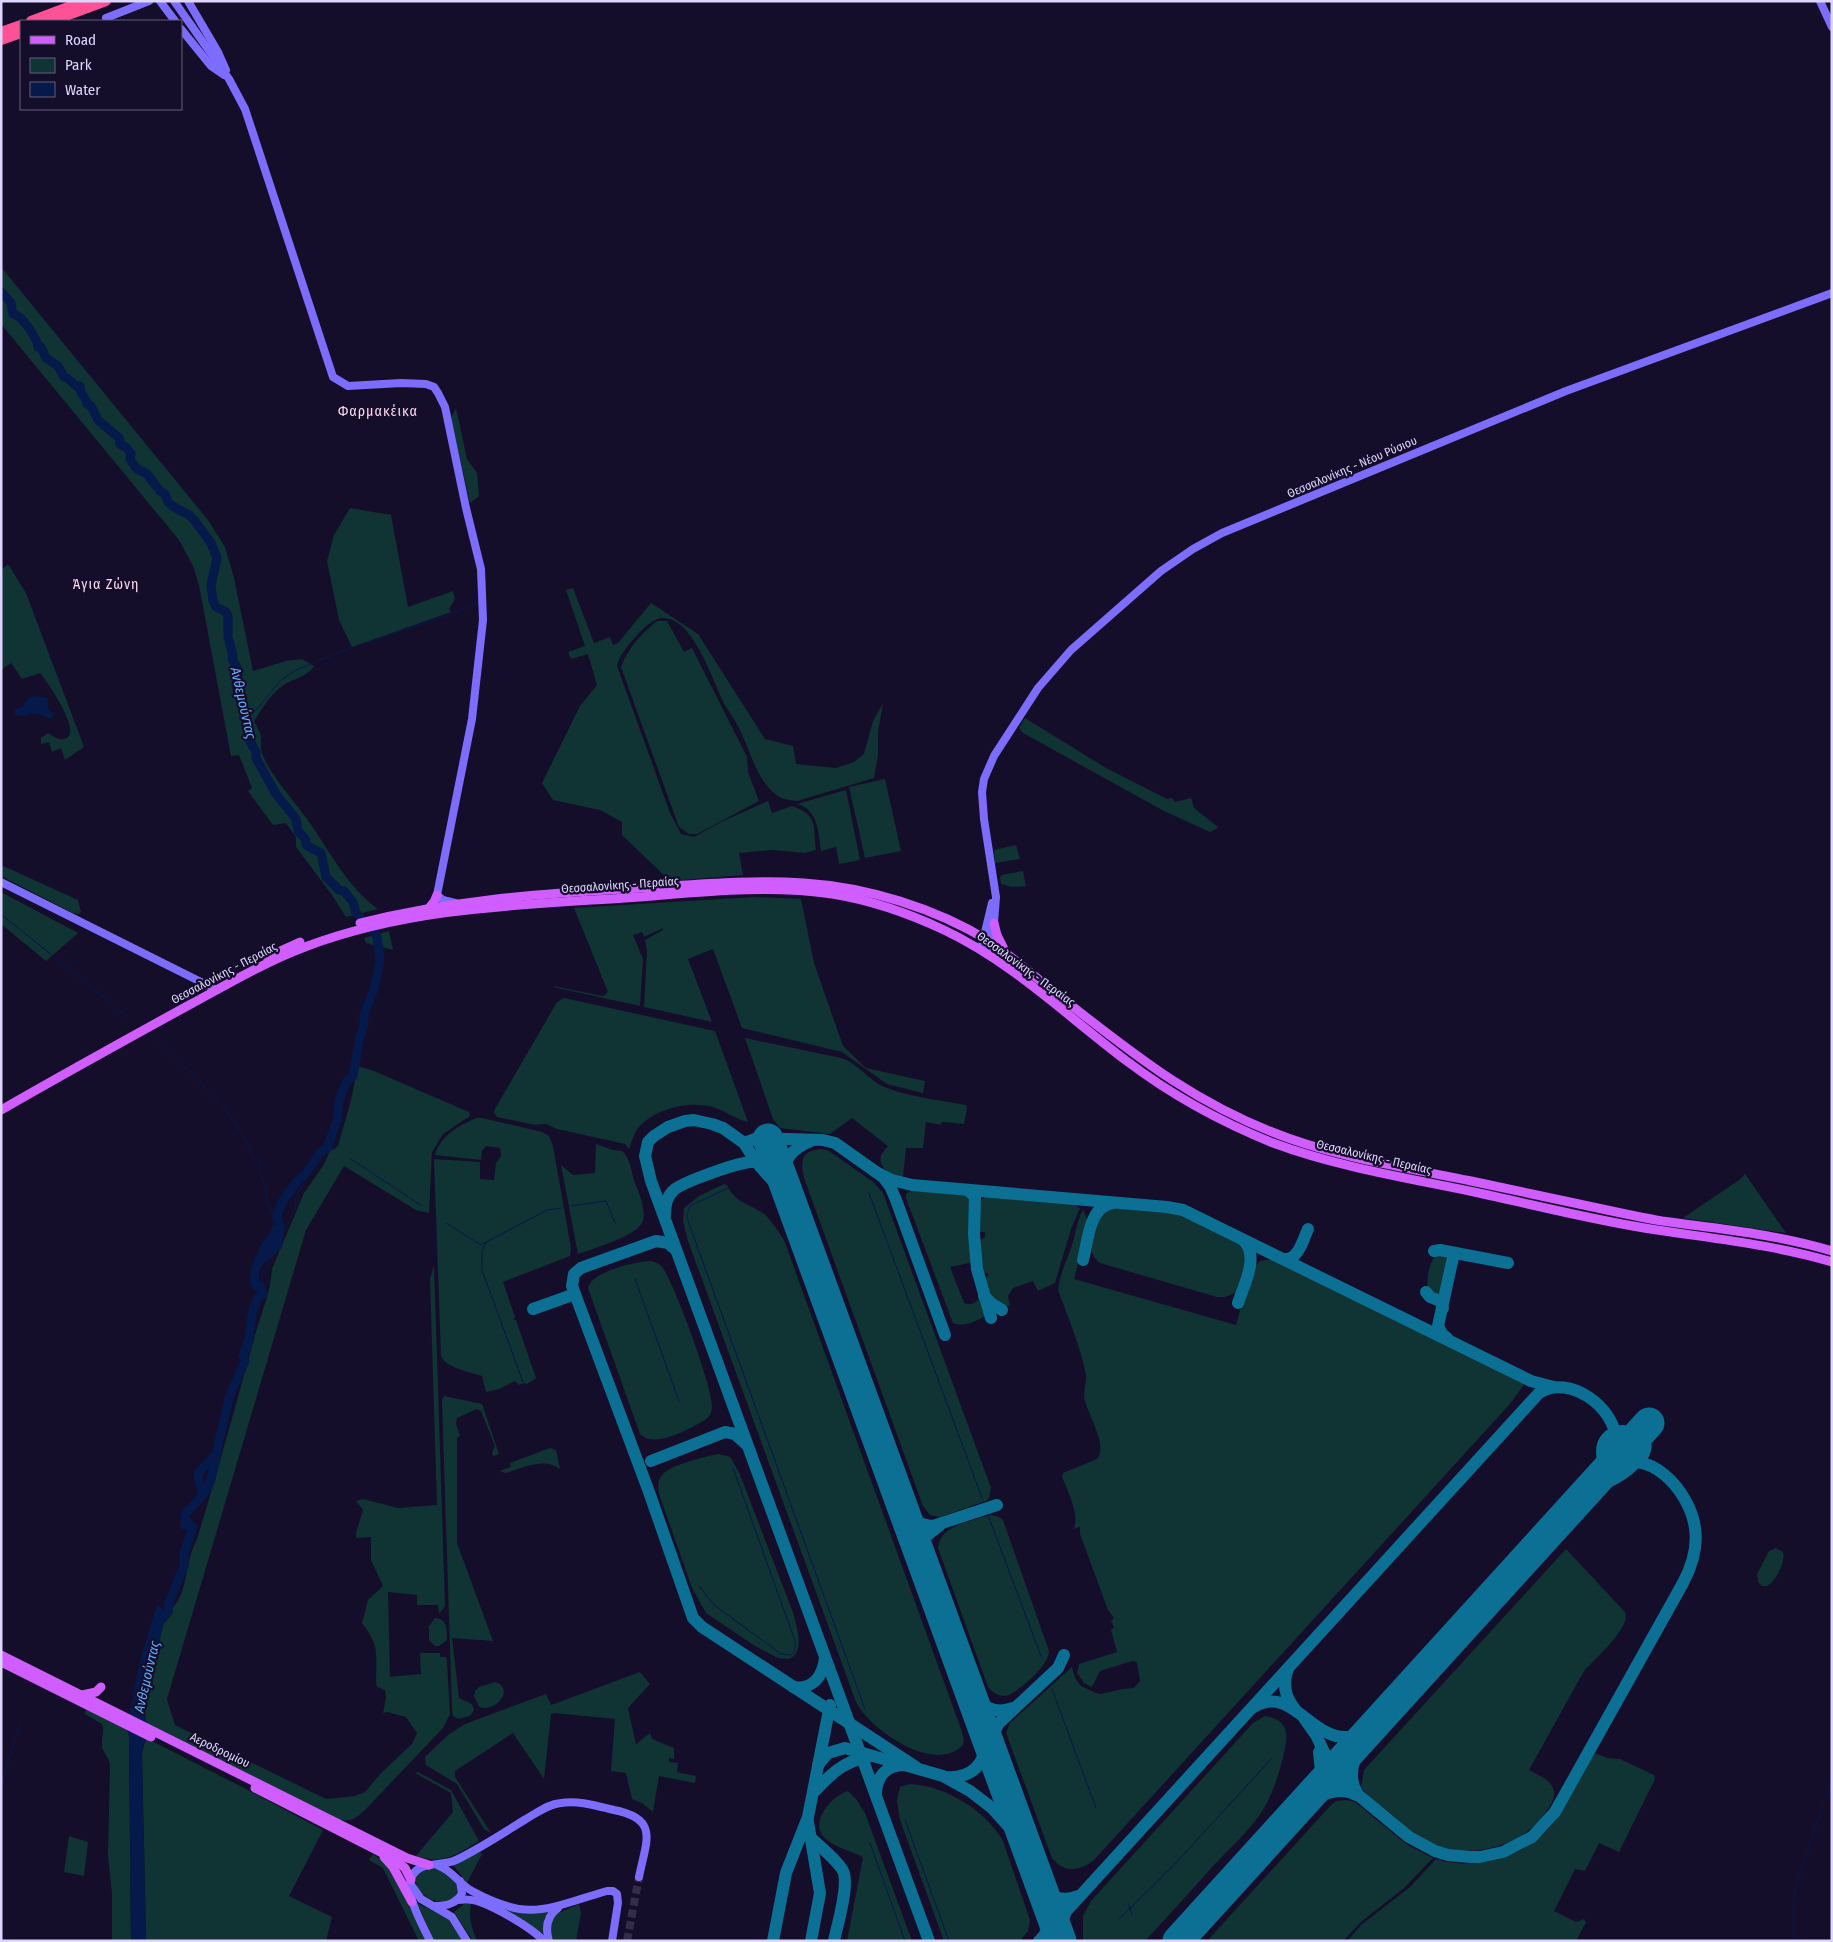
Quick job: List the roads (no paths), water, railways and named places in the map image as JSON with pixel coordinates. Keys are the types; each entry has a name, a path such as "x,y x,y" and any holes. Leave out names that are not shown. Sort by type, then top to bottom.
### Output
{"highway":[{"path":"34,20 84,1"},
{"path":"55,20 106,1"},
{"path":"1,32 20,25"},
{"path":"1,40 20,33"}],"main road":[{"name":"Θεσσαλονίκης - Περαίας","path":"1,1110 214,988 298,949 356,927 454,903 512,896 732,883 800,883 850,890 903,903 938,916 986,940 1166,1078 1223,1111 1288,1138 1350,1156 1638,1216 1749,1232 1832,1251"},
{"name":"Θεσσαλονίκης - Περαίας","path":"381,921 514,904 741,890 790,890 836,895 887,907 936,926 984,952 1133,1066 1171,1092 1223,1121 1287,1148 1366,1170 1643,1228 1767,1247 1832,1262"},
{"path":"429,908 435,901 437,894"},
{"path":"994,923 998,938 1008,955"},
{"name":"Θεσσαλονίκης - Περαίας","path":"1,1103 135,1032"},
{"name":"Αεροδρομίου","path":"1,1655 82,1695 123,1719"},
{"name":"Αεροδρομίου","path":"1,1662 123,1719 379,1851 403,1866 411,1882"},
{"path":"82,1695 96,1692 100,1686"},
{"name":"Αεροδρομίου","path":"148,1732 407,1858 433,1865"},
{"path":"379,1851 393,1867 412,1902"}],"street":[{"path":"106,18 149,1"},
{"path":"160,1 174,20"},
{"path":"174,1 229,79"},
{"path":"188,1 218,52 245,110 333,377 348,386 401,383 426,384 434,387 446,407 466,508 481,569 484,608 472,719 437,894 443,900 454,903"},
{"path":"1820,1 1832,27"},
{"path":"182,30 211,66 229,79"},
{"name":"Θεσσαλονίκης - Νέου Ρύσιου","path":"986,940 994,923 996,903 982,796 984,779 996,754 1044,680 1071,650 1161,571 1193,549 1239,526 1512,413 1832,293"},
{"path":"1,882 214,988"},
{"name":"Θεσσαλονίκης - Νέου Ρύσιου","path":"984,952 995,891"},
{"path":"430,1941 412,1902 409,1890 416,1870 448,1863 464,1856 553,1805 571,1802 603,1807 634,1815 645,1827 646,1840 639,1877"},
{"path":"433,1865 451,1872 470,1890 496,1903 512,1908 531,1910 559,1906 607,1891 615,1892 618,1903 612,1941"},
{"path":"457,1900 462,1893 460,1881"},
{"path":"411,1882 418,1897 452,1917 467,1941"},
{"path":"430,1904 445,1906 457,1900 466,1899 482,1903 528,1928 544,1941"},
{"path":"549,1941 546,1930 548,1921 552,1913 559,1906"}],"water":[{"path":"35,696 45,697 48,700 48,708 54,715 51,719 35,714 15,715 15,709 22,707 29,698"},
{"name":"Ανθεμούντας","path":"157,1604 166,1613 144,1706 147,1728 142,1753 146,1941 131,1941 129,1737 127,1727 139,1665"}],"waterway":[{"name":"Ανθεμούντας","path":"1,292 11,303 13,314 21,318 35,338 38,347 41,347 46,358 58,366 64,377 76,386 80,386 87,404 91,406 98,420 119,438 120,444 127,448 131,454 130,459 136,468 147,474 160,491 165,494 168,502 189,515 211,543 217,558 211,585 213,601 216,607 226,612 228,616 228,637 232,658 239,672 236,684 237,690 245,711 249,739 256,752 256,758 276,794 296,819 298,831 306,840 306,845 321,853 326,877 339,890 344,891 353,902 356,913 377,936 380,960 374,989 364,1015 364,1027 360,1036 353,1076 347,1081 339,1100 337,1120 327,1148 320,1153 305,1175 298,1180 282,1202 277,1216 280,1226 278,1245 257,1265 254,1278 256,1286 260,1286 263,1294 259,1296 253,1310 248,1342 243,1356 245,1361 230,1395 217,1453 198,1475 202,1495 185,1515 186,1521 184,1525 191,1525 193,1527 184,1553 184,1566 169,1602 168,1612 159,1623"},
{"path":"246,720 281,680 296,670 348,649 451,614 480,602"},
{"path":"1,914 128,1017"},
{"path":"149,1033 223,1107 246,1141 253,1159 260,1161 260,1172 267,1194 265,1199 273,1214 270,1239"},
{"name":"Ανθεμούντας","path":"327,1148 335,1149"},
{"path":"351,1159 422,1206"},
{"name":"Ανθεμούντας","path":"278,1245 296,1206 295,1198 303,1184 305,1175"},
{"path":"728,1188 690,1206 687,1215 688,1221 865,1709"},
{"path":"869,1193 982,1498"},
{"path":"570,1206 606,1201 615,1223"},
{"path":"446,1223 481,1245 547,1210 561,1208"},
{"name":"Ανθεμούντας","path":"259,1260 276,1229"},
{"path":"486,1243 482,1252 482,1270 523,1382"},
{"name":"Ανθεμούντας","path":"260,1286 275,1250"},
{"path":"635,1279 679,1401"},
{"name":"Ανθεμούντας","path":"202,1495 210,1482 216,1456"},
{"path":"699,1586 714,1605 781,1654 791,1655 795,1651 795,1641 733,1468"},
{"path":"988,1515 1041,1656"},
{"path":"1052,1689 1096,1808"},
{"path":"1,1785 20,1723"},
{"path":"1119,1919 1173,1866 1272,1758"},
{"path":"1793,1941 1794,1893 1832,1776"},
{"path":"905,1820 949,1941"},
{"path":"870,1843 905,1941"},
{"path":"1129,1905 1132,1915"}],"tunnel":[{"path":"627,1941 639,1877"}],"district":[{"name":"Φαρμακέικα","path":"378,411"},
{"name":"Άγια Ζώνη","path":"106,584"}]}
